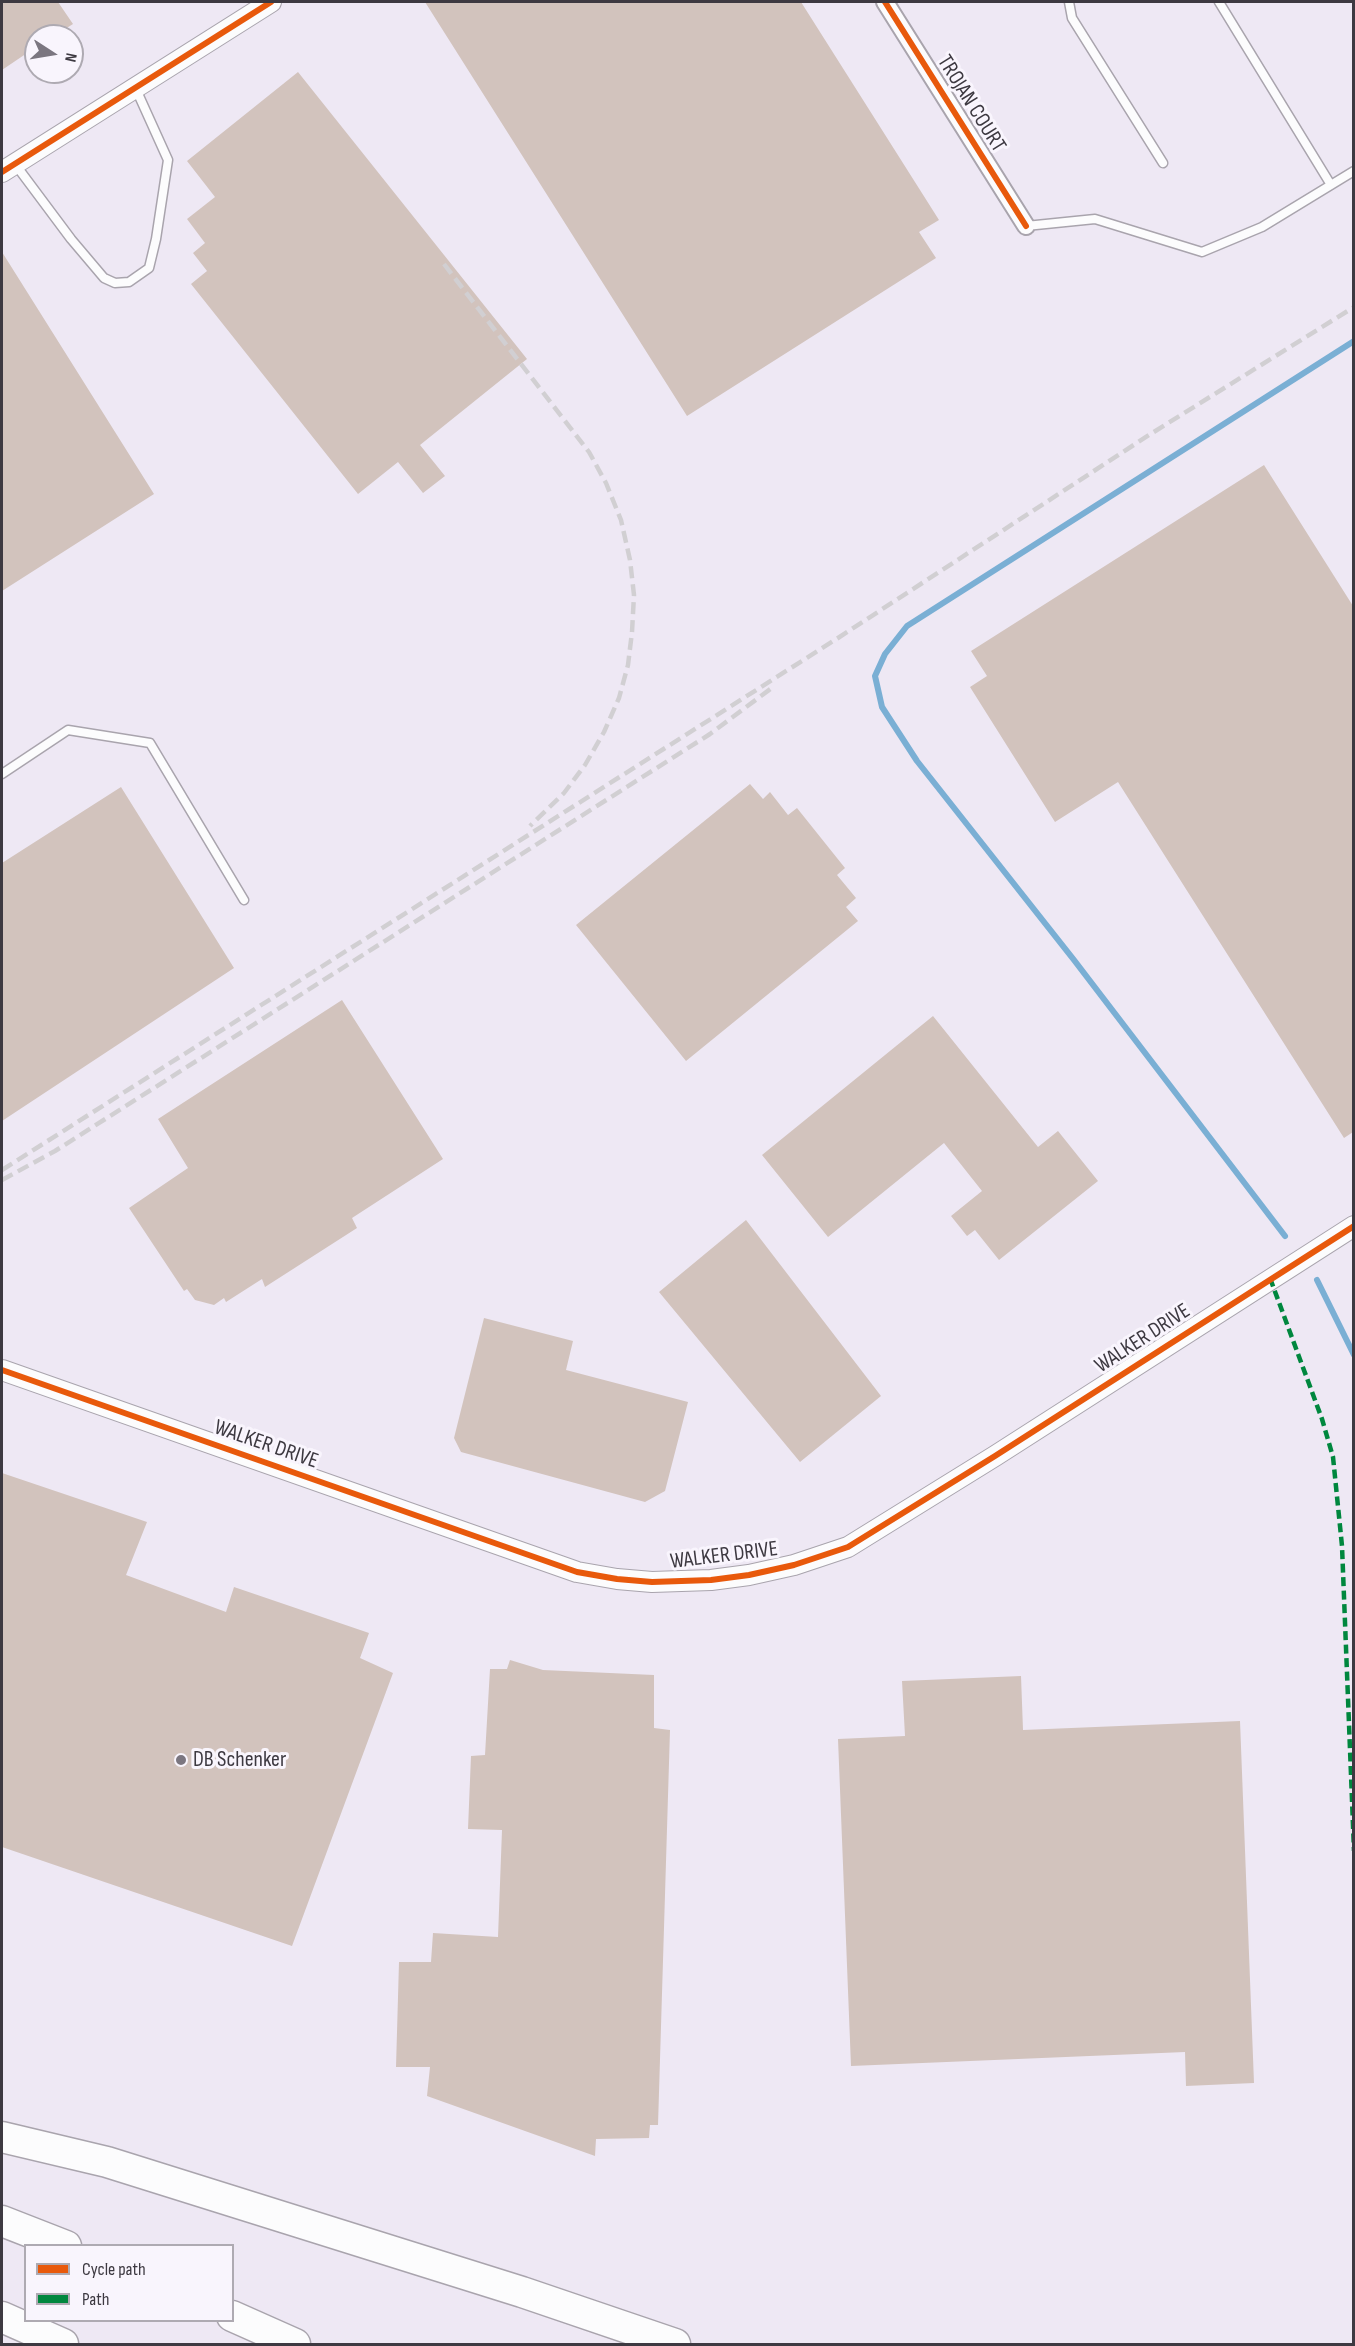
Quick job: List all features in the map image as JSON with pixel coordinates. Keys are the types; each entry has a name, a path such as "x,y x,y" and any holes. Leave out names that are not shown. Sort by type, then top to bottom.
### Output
{"highway":[{"path":"2,2138 129,2169 522,2292 675,2344"},
{"path":"2,2221 61,2244"},
{"path":"2,2317 63,2344"},
{"path":"234,2317 295,2344"}],"street":[{"path":"8,168 271,2"},
{"name":"TROJAN COURT","path":"885,2 1026,226"},
{"name":"WALKER DRIVE","path":"2,1370 577,1572 651,1582 711,1580 750,1575 794,1565 848,1547 995,1456 1353,1226"}],"lane":[{"path":"1069,2 1072,18 1163,163"},
{"path":"1219,2 1331,185"},
{"path":"8,168 104,278 115,283 129,282 149,268 156,239 168,160 135,87"},
{"path":"1026,226 1095,219 1202,252 1262,227 1353,171"},
{"path":"2,774 68,730 150,744 244,900"}],"building":[{"path":"2,2 58,2 73,24 24,24 24,55 2,70"},
{"path":"425,2 801,2 939,220 919,232 936,258 687,416"},
{"path":"298,72 527,359 420,445 445,476 423,493 398,462 358,494 191,284 207,271 193,253 205,243 187,219 215,197 187,161"},
{"path":"2,252 154,494 2,591"},
{"path":"1264,465 1353,606 1353,1132 1344,1138 1118,782 1055,822 970,687 987,676 971,651"},
{"path":"750,784 763,799 770,792 788,815 797,808 845,868 837,875 856,898 846,907 858,921 686,1061 576,925"},
{"path":"121,787 234,968 2,1121 2,863"},
{"path":"342,1000 443,1159 352,1218 357,1228 265,1287 262,1279 226,1302 224,1298 214,1305 195,1300 187,1289 184,1291 129,1208 188,1168 158,1119"},
{"path":"933,1016 1038,1147 1058,1131 1098,1181 999,1260 975,1230 967,1236 951,1216 982,1191 944,1143 828,1237 762,1155"},
{"path":"746,1220 881,1396 800,1462 659,1292"},
{"path":"484,1318 573,1341 566,1370 688,1402 665,1491 645,1502 461,1452 454,1438"},
{"name":"DB Schenker","path":"2,1473 147,1522 126,1575 226,1612 234,1587 369,1633 360,1658 393,1673 292,1946 2,1847"},
{"path":"510,1660 543,1670 654,1675 654,1728 670,1730 658,2125 650,2125 649,2138 596,2139 595,2156 427,2096 430,2067 396,2067 399,1962 431,1962 433,1933 498,1937 502,1830 468,1829 471,1756 485,1755 490,1669 507,1669"},
{"path":"1021,1676 1023,1730 1240,1721 1254,2083 1186,2086 1185,2052 851,2066 838,1739 905,1736 902,1681"}],"waterway":[{"path":"1285,1236 1074,960 917,761 882,707 875,676 885,654 907,626 1354,341"},
{"path":"1317,1280 1354,1355"}],"railway":[{"path":"444,264 589,452 606,483 621,520 630,560 634,595 632,632 628,665 619,698 604,732 585,765 564,793 530,826"},
{"path":"2,1170 838,638 1149,435 1354,307"},
{"path":"2,1180 55,1151 710,734 773,687"}],"marked path":[{"path":"1270,1278 1322,1419 1333,1457 1342,1546 1354,1851"}],"cycle path":[{"path":"2,172 271,2"},
{"path":"885,2 1026,226"},
{"path":"2,1370 577,1572 652,1582 711,1580 749,1575 794,1565 848,1547 995,1456 1354,1226"}],"place":[{"name":"DB Schenker","path":"181,1760"}]}
